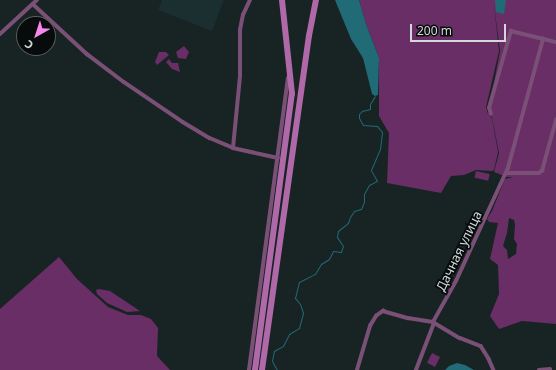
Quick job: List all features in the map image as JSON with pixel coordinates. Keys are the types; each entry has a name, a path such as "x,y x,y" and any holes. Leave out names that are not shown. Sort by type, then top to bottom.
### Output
{"street":[{"path":"0,34 37,0"},
{"path":"233,148 240,76 240,30 243,15 250,0"},
{"path":"255,370 292,100 292,84 282,0"},
{"path":"262,370 309,36 316,0"},
{"path":"33,4 87,54 124,82 183,122 210,138 233,148 278,158"},
{"path":"491,114 489,108 510,32 513,30 556,42"},
{"name":"Дачная улица","path":"416,370 434,323 456,281 467,253 489,212 506,173 543,39"},
{"path":"249,370 287,97 289,58"},
{"path":"506,173 539,173 542,170 556,120"},
{"path":"357,370 370,326 376,316 384,311 408,318 434,323 460,338 481,346 494,370"},
{"path":"539,370 550,369"}],"shaded area":[{"path":"162,0 224,0 212,31 158,10"},
{"path":"359,0 556,0 556,40 552,39 556,41 556,324 522,321 499,329 490,316 499,294 498,265 490,259 498,223 489,222 487,219 492,211 505,179 513,177 507,177 494,172 499,153 492,117 489,115 492,118 498,152 494,170 476,170 464,175 451,176 441,193 387,183 389,133 379,116 379,58 366,24","holes":["494,5 500,51 488,114 486,107 499,51","509,218 514,220 514,239 517,244 516,254 508,259 507,250 503,246"]},
{"path":"184,46 189,52 186,59 178,58 176,52"},
{"path":"159,52 166,52 169,55 157,65 155,62"},
{"path":"169,59 172,63 178,63 180,72 172,69 166,62"},
{"path":"476,171 490,174 488,181 475,178"},
{"path":"59,257 77,279 108,307 128,315 141,315 151,319 158,328 157,356 170,370 0,370 0,309"},
{"path":"99,289 110,291 140,311 127,312 107,303 97,294 96,290"},
{"path":"432,353 440,357 435,367 427,363"}],"water":[{"path":"335,0 359,0 366,24 379,58 378,95 375,96 372,94 363,58 351,39"},
{"path":"495,0 506,0 504,14 496,12"},
{"path":"457,363 474,370 445,370 449,366"}],"waterway":[{"path":"277,370 272,361 274,351 283,346 289,334 299,328 303,313 300,304 295,298 299,282 315,274 321,264 329,259 333,251 341,252 343,246 337,237 338,231 348,223 354,211 361,209 364,202 364,194 369,185 377,181 371,170 380,149 382,132 377,126 363,125 359,118 359,114 362,111 370,109 370,104 375,96"}]}
